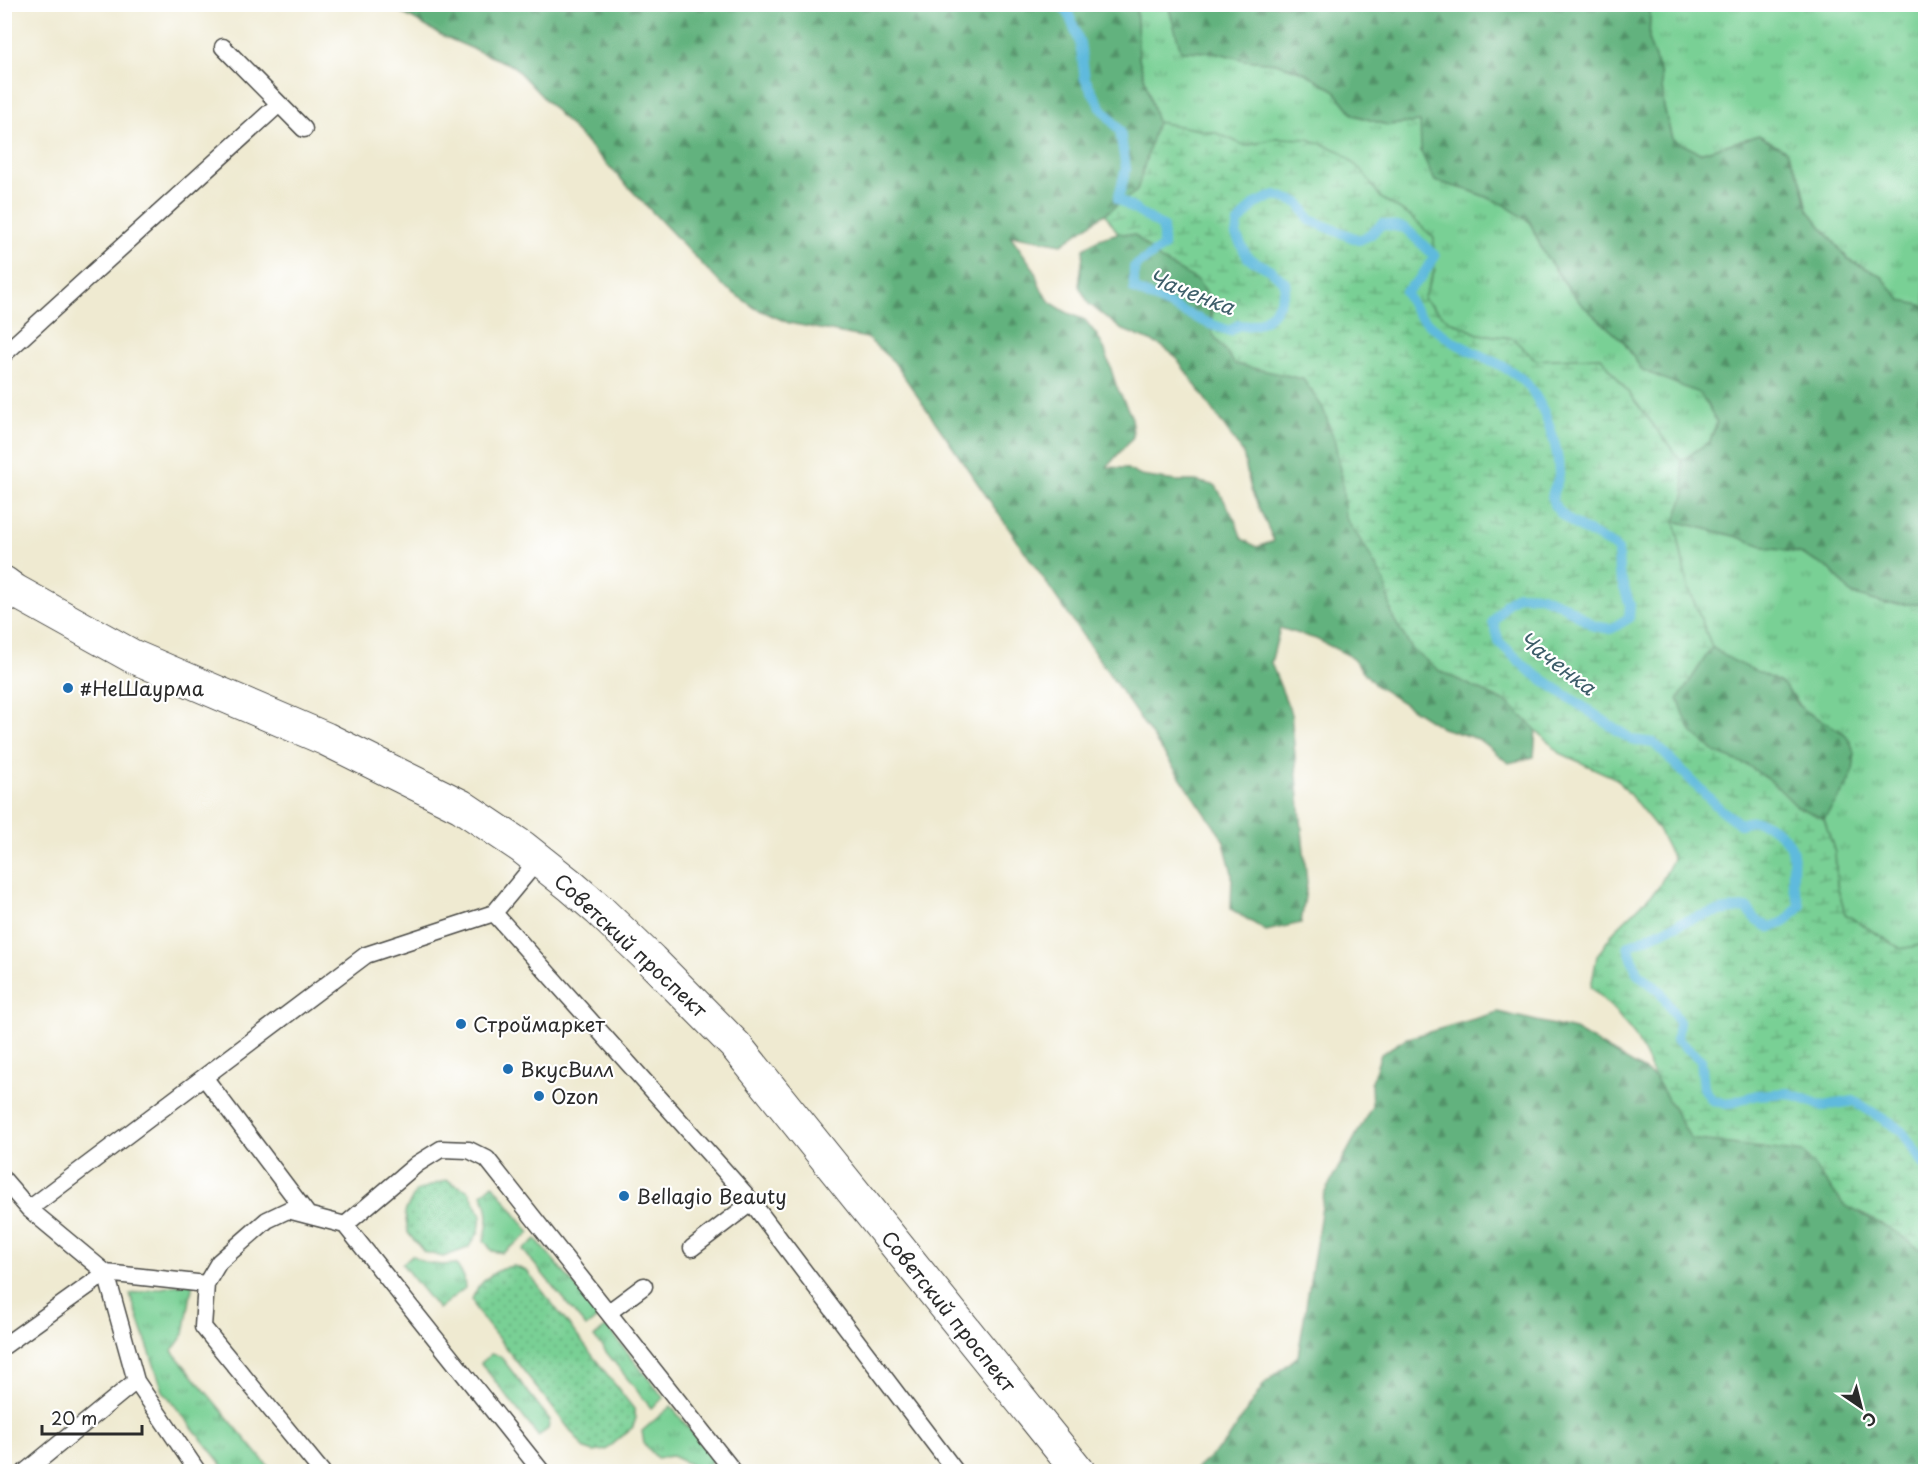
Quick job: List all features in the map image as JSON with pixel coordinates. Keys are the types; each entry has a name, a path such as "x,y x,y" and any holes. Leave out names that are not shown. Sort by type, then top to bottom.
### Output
{"street":[{"name":"Советский проспект","path":"8,591 132,656 326,739 461,806 538,860 600,910 736,1046 1067,1467"}],"lane":[{"path":"223,46 304,129"},
{"path":"4,354 279,104"},
{"path":"29,1209 366,955 494,913 538,860"},
{"path":"494,913 752,1202 956,1472"},
{"path":"204,1077 308,1215"},
{"path":"345,1225 417,1164 441,1149 469,1150 487,1159 734,1472"},
{"path":"4,1179 29,1209 106,1273 206,1284"},
{"path":"692,1248 752,1202"},
{"path":"322,1472 203,1327 206,1284 219,1262 267,1221 288,1210 345,1225 542,1472"},
{"path":"4,1346 106,1273"},
{"path":"106,1273 136,1381 198,1472"},
{"path":"609,1312 644,1286"},
{"path":"26,1472 136,1381"}],"green space":[{"path":"388,5 1136,5 1139,59 1157,122 1137,191 1062,244 1010,235 1034,269 1040,287 1050,302 1085,320 1105,350 1116,385 1132,418 1133,437 1107,467 1125,468 1141,476 1176,481 1196,481 1216,486 1235,520 1242,539 1257,547 1274,541 1251,490 1243,453 1175,356 1160,345 1121,329 1089,304 1079,286 1084,248 1099,239 1118,233 1135,235 1161,260 1197,280 1209,296 1212,333 1235,364 1303,379 1323,408 1335,442 1342,479 1367,550 1385,583 1393,618 1413,650 1440,671 1508,703 1536,729 1534,757 1509,763 1478,739 1442,728 1375,685 1350,656 1316,639 1280,628 1271,663 1291,713 1307,883 1301,923 1266,931 1231,909 1232,873 1223,839 894,362 867,338 789,323 755,308 722,285 513,66 443,36"},
{"path":"1136,5 1168,5 1182,51 1215,52 1245,60 1276,63 1306,73 1334,90 1354,115 1387,125 1421,122 1421,152 1471,191 1503,204 1530,222 1543,252 1561,278 1581,304 1623,341 1642,370 1701,393 1717,422 1710,441 1681,461 1601,357 1536,360 1512,338 1478,334 1448,320 1423,299 1435,269 1410,216 1381,198 1363,172 1277,138 1246,146 1216,133 1157,122 1139,59"},
{"path":"1168,5 1645,5 1650,11 1649,42 1661,75 1664,108 1672,139 1700,153 1759,135 1787,151 1801,180 1808,210 1848,260 1880,275 1902,301 1925,306 1925,608 1920,604 1886,604 1852,594 1830,569 1800,553 1768,548 1738,537 1675,521 1685,493 1681,461 1710,441 1717,422 1701,394 1642,370 1623,341 1581,304 1561,278 1543,252 1530,222 1503,204 1471,191 1435,181 1421,152 1420,122 1387,125 1354,115 1334,90 1306,73 1276,63 1245,60 1215,52 1181,51"},
{"path":"1645,5 1925,5 1925,306 1902,301 1880,275 1849,260 1808,210 1801,180 1759,135 1699,153 1672,139 1664,108 1661,75 1649,42 1650,11"},
{"path":"1157,122 1216,133 1246,146 1277,138 1308,139 1340,151 1363,172 1381,198 1410,216 1434,238 1435,269 1423,299 1448,320 1478,334 1512,338 1536,360 1601,357 1681,461 1685,493 1675,521 1687,584 1712,647 1678,699 1690,730 1716,753 1747,765 1773,783 1796,806 1824,819 1835,853 1837,885 1845,914 1901,949 1925,944 1925,1246 1920,1249 1891,1229 1844,1205 1804,1153 1691,1139 1655,1077 1635,1036 1615,1011 1591,987 1597,956 1614,931 1658,888 1673,859 1658,829 1617,779 1560,753 1508,703 1440,671 1413,650 1393,618 1385,583 1345,517 1342,479 1335,442 1323,408 1303,379 1235,364 1212,333 1209,296 1197,280 1161,260 1135,235 1118,233 1105,214 1137,191"},
{"path":"1675,521 1738,537 1768,548 1800,553 1830,569 1852,594 1886,604 1921,604 1925,608 1925,944 1901,949 1845,914 1837,885 1835,853 1824,819 1832,806 1844,733 1803,710 1793,695 1726,658 1712,647 1687,584"},
{"path":"1712,647 1728,658 1781,683 1802,708 1838,730 1851,743 1854,752 1853,771 1824,819 1796,806 1773,783 1747,765 1716,753 1690,730 1678,699"},
{"path":"1498,1012 1575,1030 1655,1077 1691,1139 1804,1153 1844,1205 1891,1229 1920,1249 1925,1246 1925,1471 1193,1472 1226,1442 1264,1384 1298,1356 1324,1194 1372,1106 1371,1084 1381,1054 1405,1039"},
{"path":"446,1180 469,1191 481,1215 479,1232 468,1248 443,1257 424,1252 408,1233 405,1212 416,1191"},
{"path":"493,1184 530,1233 503,1253 492,1251 484,1240 488,1217 482,1194"},
{"path":"536,1239 600,1316 586,1327 523,1250"},
{"path":"412,1255 433,1264 456,1264 464,1277 465,1288 438,1309 402,1264"},
{"path":"514,1266 527,1271 634,1409 636,1418 633,1427 606,1450 594,1452 585,1449 476,1310 472,1299 483,1282 494,1273"},
{"path":"193,1282 184,1334 172,1351 272,1471 227,1471 163,1391 130,1294"},
{"path":"607,1327 664,1398 651,1408 594,1337"},
{"path":"491,1354 500,1356 550,1420 548,1429 538,1436 481,1363"},
{"path":"671,1406 714,1460 702,1470 672,1456 657,1458 644,1444 642,1431"}],"waterway":[{"name":"Чаченка","path":"1057,4 1067,10 1080,43 1085,79 1100,106 1120,131 1126,169 1118,199 1163,227 1163,247 1134,267 1134,289 1230,331 1238,325 1248,326 1264,321 1276,309 1286,284 1271,270 1248,258 1236,235 1238,223 1255,204 1275,195 1299,203 1310,220 1359,240 1370,235 1382,224 1405,228 1435,256 1420,279 1405,292 1411,304 1419,315 1440,332 1512,372 1533,391 1549,425 1556,450 1559,476 1552,497 1555,506 1576,525 1618,550 1619,573 1630,605 1629,618 1611,629 1594,626 1563,605 1541,596 1518,595 1507,603 1493,622 1499,642 1530,671 1632,740 1654,743 1720,809 1740,824 1756,821 1768,825 1787,840 1793,851 1793,883 1800,906 1786,921 1771,928 1757,921 1747,908 1716,912 1686,921 1628,946 1637,973 1660,991 1679,1022 1677,1040 1701,1060 1704,1088 1712,1100 1727,1104 1757,1095 1788,1093 1823,1106 1854,1101 1901,1130 1926,1167"}],"place":[{"name":"#НеШаурма","path":"68,688"},
{"name":"Строймаркет","path":"461,1024"},
{"name":"ВкусВилл","path":"508,1069"},
{"name":"Ozon","path":"539,1096"},
{"name":"Bellagio Beauty","path":"624,1196"}]}
